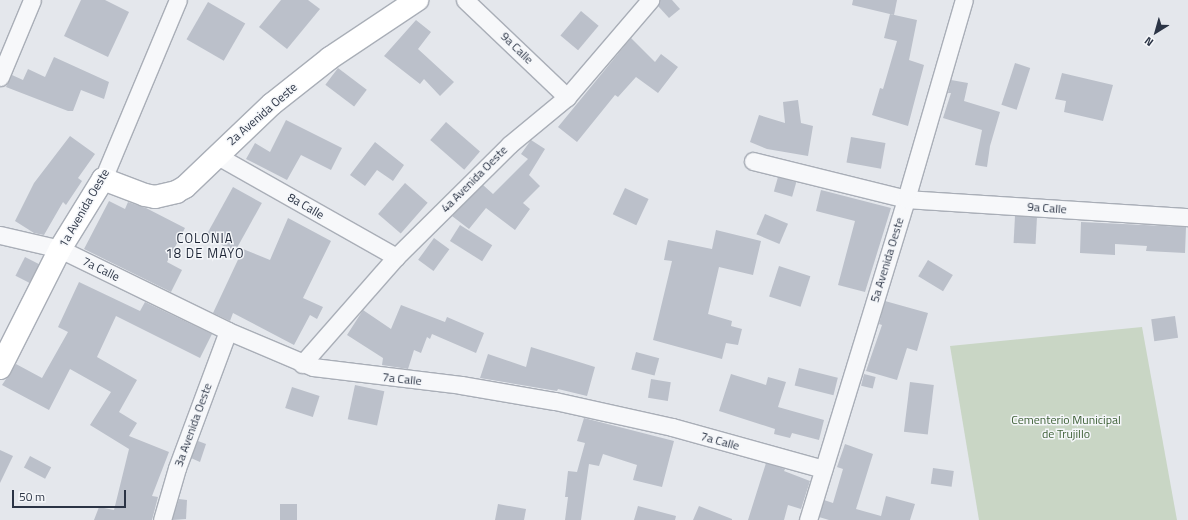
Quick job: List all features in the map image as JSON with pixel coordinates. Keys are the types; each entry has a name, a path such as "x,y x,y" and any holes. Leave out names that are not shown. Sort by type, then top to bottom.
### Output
{"street":[{"path":"0,78 32,0"},
{"name":"1a Avenida Oeste","path":"0,368 60,249 103,179 178,0"},
{"name":"2a Avenida Oeste","path":"103,179 145,195 166,196 185,187 216,155 272,104 330,58 417,0"},
{"name":"9a Calle","path":"465,0 567,97"},
{"name":"4a Avenida Oeste","path":"302,364 396,257 509,145 567,97 650,0"},
{"name":"5a Avenida Oeste","path":"808,520 906,200 964,0"},
{"name":"8a Calle","path":"216,155 396,257"},
{"name":"9a Calle","path":"753,161 906,200 1188,217"},
{"name":"7a Calle","path":"0,235 60,249 228,331 302,364 357,374 461,385 555,401 672,427 823,469"},
{"name":"3a Avenida Oeste","path":"162,520 177,468 228,331"}],"green space":[{"name":"Cementerio Municipal de Trujillo","path":"1142,327 1177,520 979,520 950,346"}],"building":[{"path":"81,0 105,0 129,12 108,57 64,36"},
{"path":"281,0 308,0 320,9 287,49 259,27"},
{"path":"660,0 672,0 680,9 669,18 658,6"},
{"path":"853,0 897,0 894,15 852,5"},
{"path":"208,2 245,24 224,61 186,39"},
{"path":"581,11 599,26 578,50 560,36"},
{"path":"890,14 917,20 909,60 924,65 908,126 872,115 880,88 883,89 897,41 884,38"},
{"path":"416,20 431,32 418,49 454,82 440,96 424,79 420,84 384,56"},
{"path":"631,38 655,62 661,54 678,67 658,93 636,77 618,97 615,95 577,142 558,127"},
{"path":"54,57 109,82 104,99 81,90 73,111 68,111 6,87 12,75 23,80 28,69 45,77"},
{"path":"1015,63 1030,68 1017,110 1001,105"},
{"path":"338,68 367,90 354,106 325,85"},
{"path":"1062,73 1113,85 1103,121 1064,112 1066,101 1055,99"},
{"path":"951,80 968,83 964,101 1000,112 990,146 987,167 975,165 982,130 943,118 951,93 948,93"},
{"path":"798,100 801,123 813,126 808,156 767,149 750,142 759,115 785,123 783,102"},
{"path":"286,120 342,148 331,170 301,155 287,180 246,159 255,143 270,152"},
{"path":"446,122 480,152 464,170 430,140"},
{"path":"70,136 95,154 78,178 82,181 66,205 63,202 44,235 34,233 15,221 34,183"},
{"path":"851,137 885,143 881,169 846,163"},
{"path":"531,140 545,149 529,175 540,186 523,203 530,209 515,230 486,208 469,229 452,216 483,185 493,194 528,159 521,154"},
{"path":"375,142 404,165 393,181 377,170 365,186 350,175"},
{"path":"778,177 796,182 792,197 774,191"},
{"path":"405,183 428,203 401,234 378,214"},
{"path":"233,187 262,203 235,252 206,236"},
{"path":"625,188 649,199 636,225 613,214"},
{"path":"821,190 891,208 865,292 838,285 855,221 816,211"},
{"path":"109,201 125,209 128,202 146,208 185,228 167,262 182,270 171,292 84,249"},
{"path":"765,214 788,224 779,244 756,234"},
{"path":"1015,216 1037,217 1036,244 1014,243"},
{"path":"288,218 331,241 303,298 323,307 317,319 310,315 294,345 233,313 230,321 213,313 243,249 270,260"},
{"path":"1081,222 1186,227 1185,253 1146,251 1147,246 1115,244 1115,255 1080,253"},
{"path":"460,225 492,245 482,261 450,241"},
{"path":"716,230 761,241 753,275 719,267 708,314 732,321 731,326 742,329 738,345 726,343 722,359 653,340 672,261 664,260 668,240 712,249"},
{"path":"434,238 449,249 434,271 418,260"},
{"path":"25,257 39,264 30,283 15,276"},
{"path":"928,260 953,275 943,291 918,276"},
{"path":"779,266 810,276 800,307 769,296"},
{"path":"79,282 140,311 145,302 212,334 200,358 116,316 97,357 137,380 119,412 137,423 129,436 169,452 152,496 158,497 152,520 94,520 99,507 114,510 129,449 90,425 111,392 70,369 49,410 2,385 16,364 42,378 68,332 58,327"},
{"path":"885,301 928,313 917,351 907,348 897,380 866,371 882,325 879,324"},
{"path":"401,305 445,322 447,317 484,333 476,353 432,334 430,339 427,337 421,353 414,350 408,369 382,365 383,358 347,335 363,310 391,329"},
{"path":"1175,316 1178,338 1154,341 1151,319"},
{"path":"531,347 595,367 587,396 558,389 557,391 480,378 488,354 526,367"},
{"path":"636,352 659,358 655,376 631,369"},
{"path":"799,368 838,378 833,395 795,385"},
{"path":"731,374 766,385 768,377 786,382 778,407 824,420 819,440 792,433 790,438 774,434 775,429 719,411"},
{"path":"864,374 876,377 873,389 861,386"},
{"path":"651,379 671,382 668,401 648,398"},
{"path":"910,382 934,385 928,435 904,432"},
{"path":"355,385 384,391 377,425 348,419"},
{"path":"292,387 320,396 313,417 285,408"},
{"path":"584,418 674,441 662,487 633,480 637,465 603,454 599,466 589,464 581,520 565,520 568,497 565,497 568,471 577,472 585,443 577,441"},
{"path":"198,441 206,444 200,462 191,458"},
{"path":"845,444 873,454 856,509 881,516 886,496 915,504 910,520 829,520 819,517 824,500 833,503 843,469 837,467"},
{"path":"0,450 13,456 0,483"},
{"path":"30,456 51,467 45,479 24,467"},
{"path":"766,463 785,469 784,471 810,481 801,509 788,505 784,520 748,520"},
{"path":"933,468 954,471 952,487 931,484"},
{"path":"179,499 187,500 186,519 172,520"},
{"path":"280,504 297,504 297,520 280,520"},
{"path":"498,504 526,509 524,520 495,520"},
{"path":"638,506 676,516 675,520 634,520"},
{"path":"699,506 732,519 732,520 693,520"}],"district":[{"name":"COLONIA 18 DE MAYO","path":"205,246"}]}
